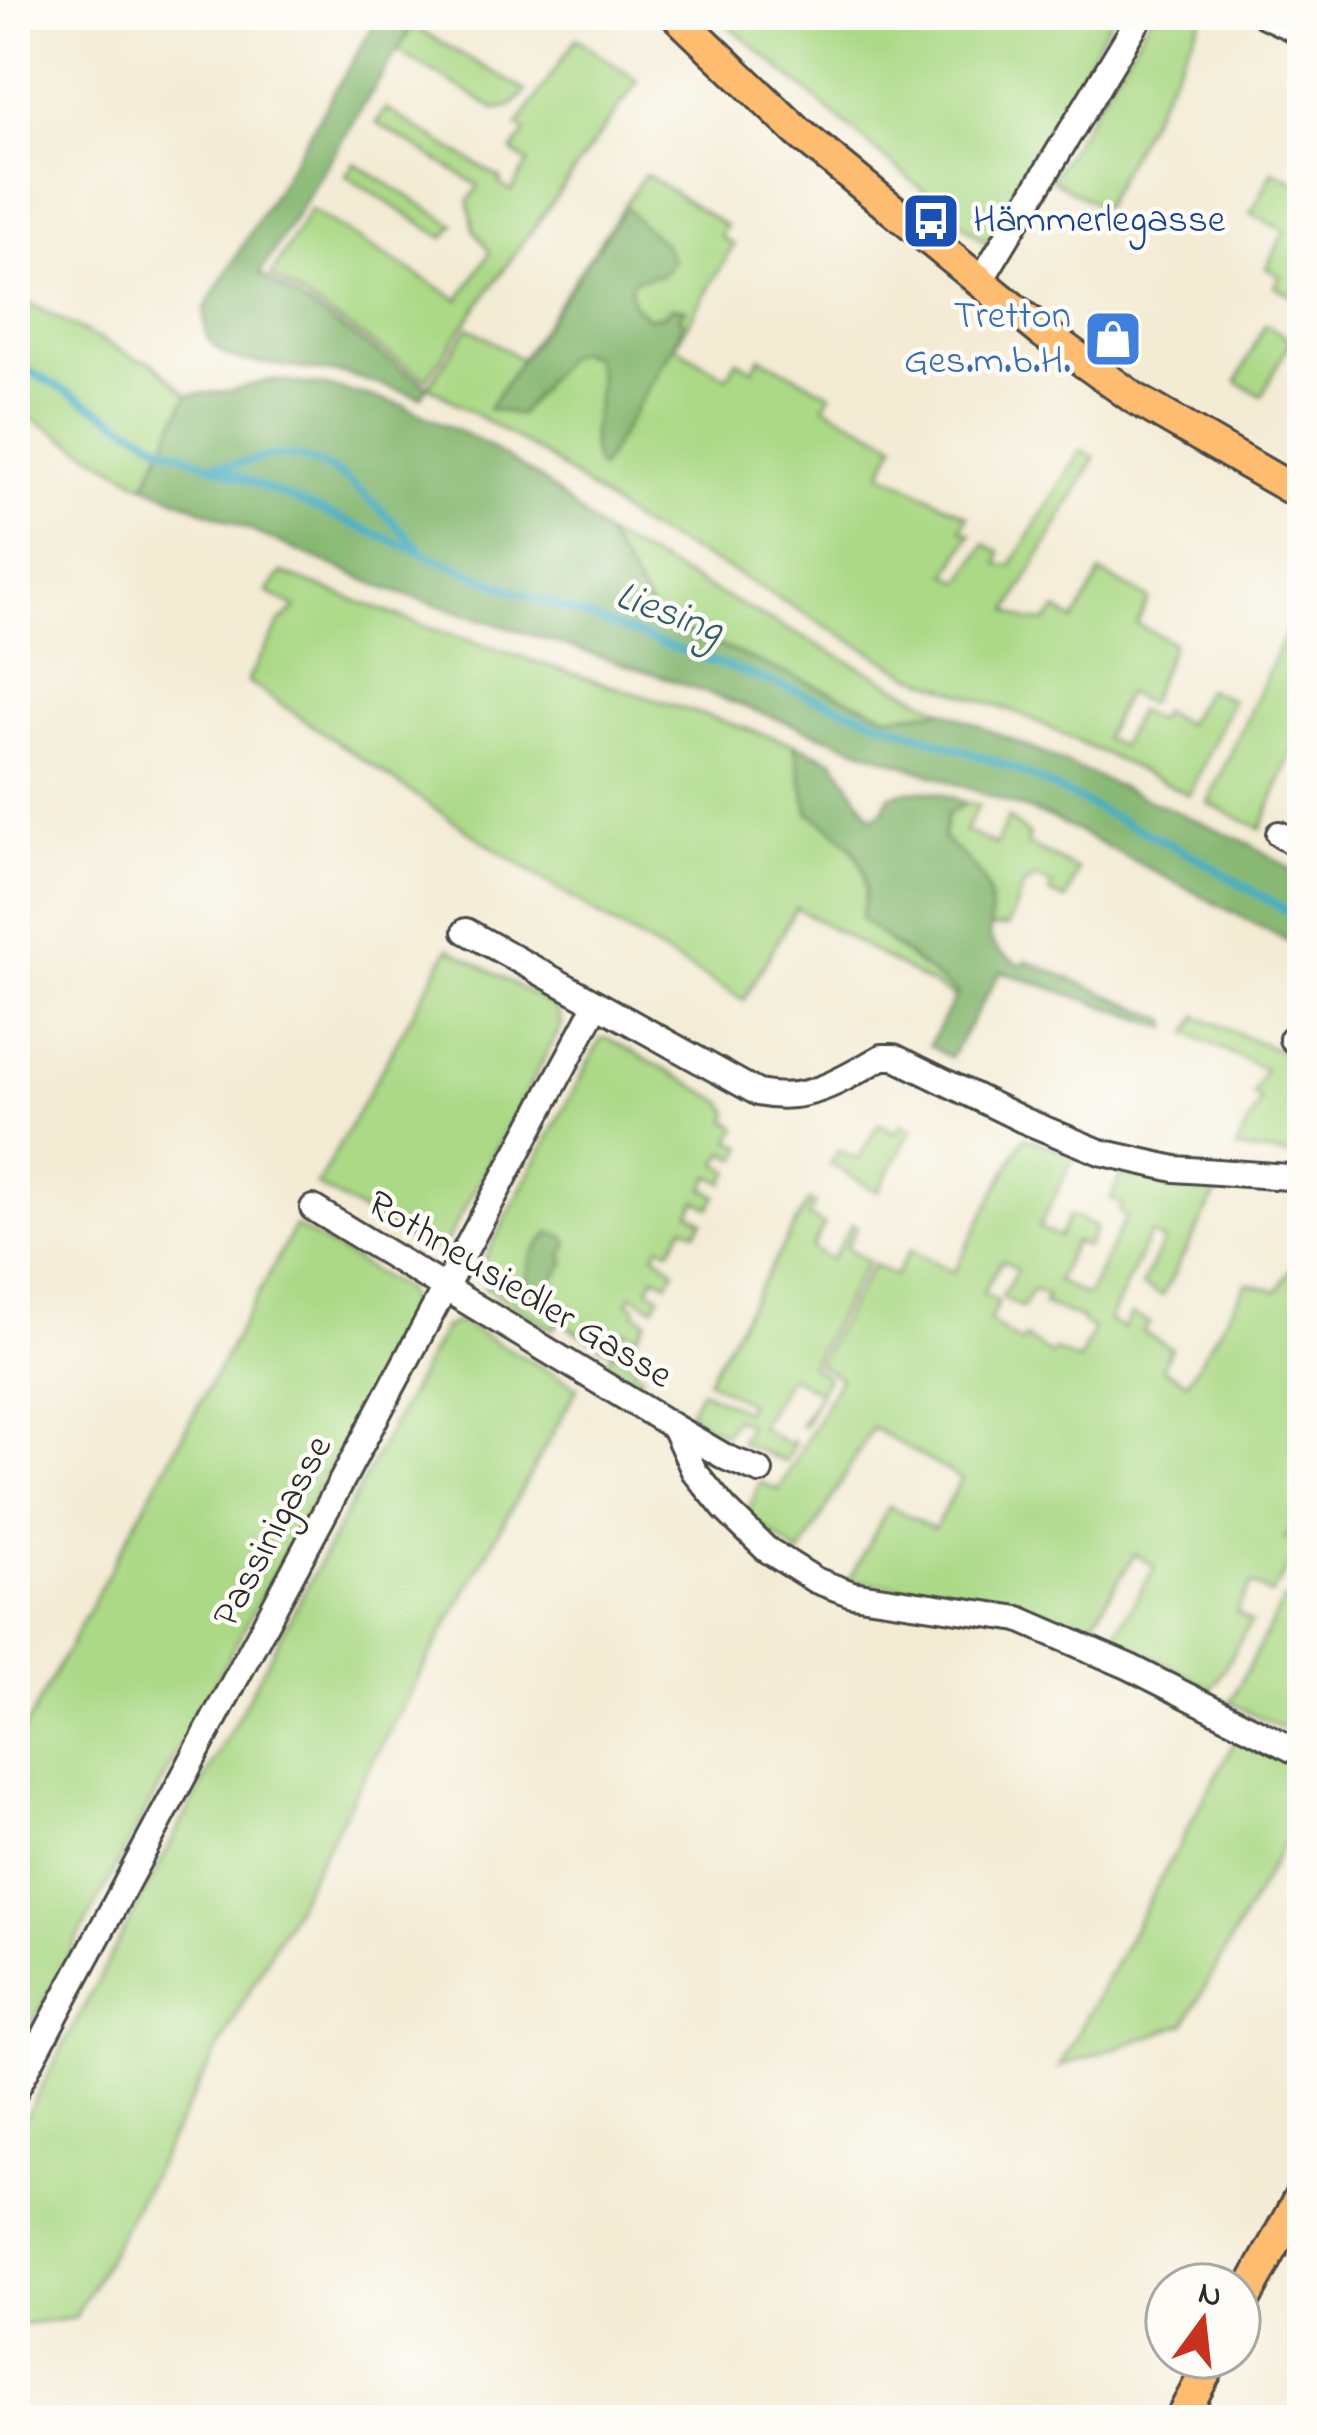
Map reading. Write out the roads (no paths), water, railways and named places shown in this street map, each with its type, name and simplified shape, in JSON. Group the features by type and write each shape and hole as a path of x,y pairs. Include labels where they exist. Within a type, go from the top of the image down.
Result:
{"main road":[{"path":"676,15 798,132 980,282 1134,398 1302,496"},
{"path":"1263,2265 1302,2193"},
{"path":"1180,2420 1201,2381"}],"street":[{"path":"980,282 1141,15"},
{"path":"1264,15 1302,33"},
{"path":"1279,834 1302,848"},
{"path":"466,931 758,1093 813,1094 877,1059 894,1057 1100,1152 1175,1168 1302,1178"},
{"name":"Passinigasse","path":"15,2092 596,1006"},
{"name":"Rothneusiedler Gasse","path":"313,1208 674,1427 699,1479 725,1509 766,1549 815,1580 852,1594 1019,1619 1130,1667 1302,1754"},
{"path":"674,1427 760,1471"}],"waterway":[{"name":"Liesing","path":"15,363 162,445 514,591 1013,768 1194,856 1302,920"},
{"path":"217,464 272,456 316,463 354,486 420,548"}],"place":[{"name":"Hämmerlegasse","path":"931,221"},
{"name":"Tretton Ges.m.b.H.","path":"1113,339"}]}
